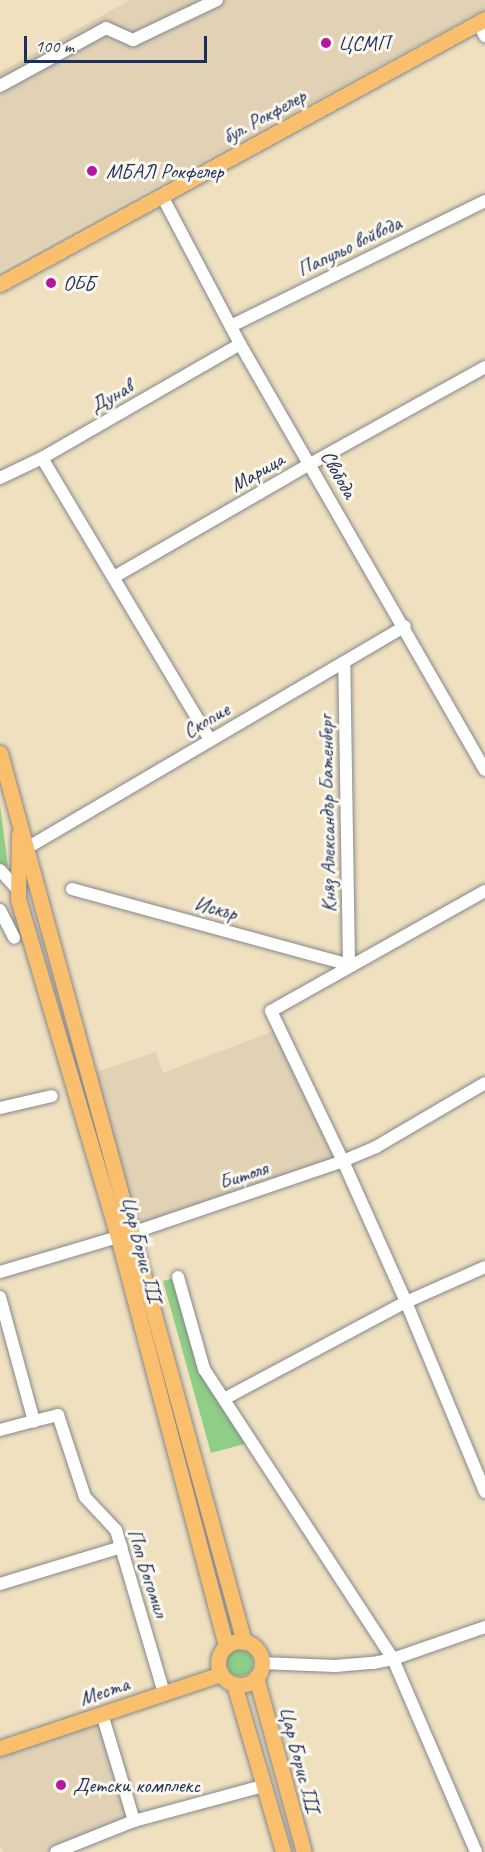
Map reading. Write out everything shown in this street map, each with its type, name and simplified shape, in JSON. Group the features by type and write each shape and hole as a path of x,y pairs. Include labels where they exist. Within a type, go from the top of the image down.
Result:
{"main road":[{"name":"бул. Рокфелер","path":"0,284 483,26"},
{"name":"Цар Борис III","path":"0,753 40,894 226,1646"},
{"path":"19,819 17,894 33,891 40,894"},
{"name":"Цар Борис III","path":"17,894 21,935 125,1235 244,1642"},
{"path":"235,1642 244,1642 256,1648 259,1670 246,1684 234,1684 221,1674 218,1659 226,1646 235,1642"},
{"name":"Цар Борис III","path":"259,1670 304,1852"},
{"name":"Места","path":"0,1748 221,1674"},
{"name":"Цар Борис III","path":"234,1684 283,1852"}],"street":[{"path":"0,86 106,28 133,40 217,0"},
{"name":"Свобода","path":"162,196 240,344 405,626 485,770"},
{"name":"Папульо войвода","path":"231,326 485,201"},
{"name":"Дунав","path":"0,478 42,458 240,344"},
{"name":"Марица","path":"114,577 310,464 485,368"},
{"path":"42,458 210,740"},
{"name":"Скопие","path":"27,848 405,626"},
{"name":"Княз Александър Батенберг","path":"344,662 349,965"},
{"name":"Цар Борис III","path":"0,870 17,894"},
{"name":"Искър","path":"72,889 349,965"},
{"path":"485,891 349,965 271,1011 343,1161 406,1302 485,1492"},
{"path":"0,910 21,935 0,942"},
{"name":"Битоля","path":"0,1272 125,1235 343,1161 376,1147 485,1083"},
{"path":"0,1108 52,1096"},
{"path":"224,1399 406,1302 485,1268"},
{"path":"178,1277 204,1369 393,1659 476,1852"},
{"path":"0,1297 34,1421 0,1430"},
{"name":"Поп Богомил","path":"34,1421 58,1415 85,1497 116,1530 164,1693"},
{"path":"0,1584 122,1547"},
{"path":"259,1670 335,1666 393,1659 485,1627"},
{"path":"102,1714 134,1821"},
{"path":"56,1852 134,1821 263,1786"}],"shaded area":[{"name":"МБАЛ Рокфелер","path":"130,0 485,0 485,9 0,270 0,72"},
{"path":"279,1029 343,1161 132,1233 90,1074 156,1052 163,1073"},
{"name":"Детски комплекс","path":"102,1714 134,1821 56,1852 4,1852 0,1847 0,1748"}],"green space":[{"path":"0,805 8,866 4,867 0,863"},
{"path":"178,1277 204,1369 252,1442 211,1453 163,1281"},
{"path":"240,1650 250,1653 253,1663 250,1673 240,1676 230,1673 227,1663 230,1653"}],"place":[{"name":"ЦСМП","path":"326,43"},
{"name":"МБАЛ Рокфелер","path":"92,171"},
{"name":"ОББ","path":"51,283"},
{"name":"Детски комплекс","path":"61,1785"}]}
